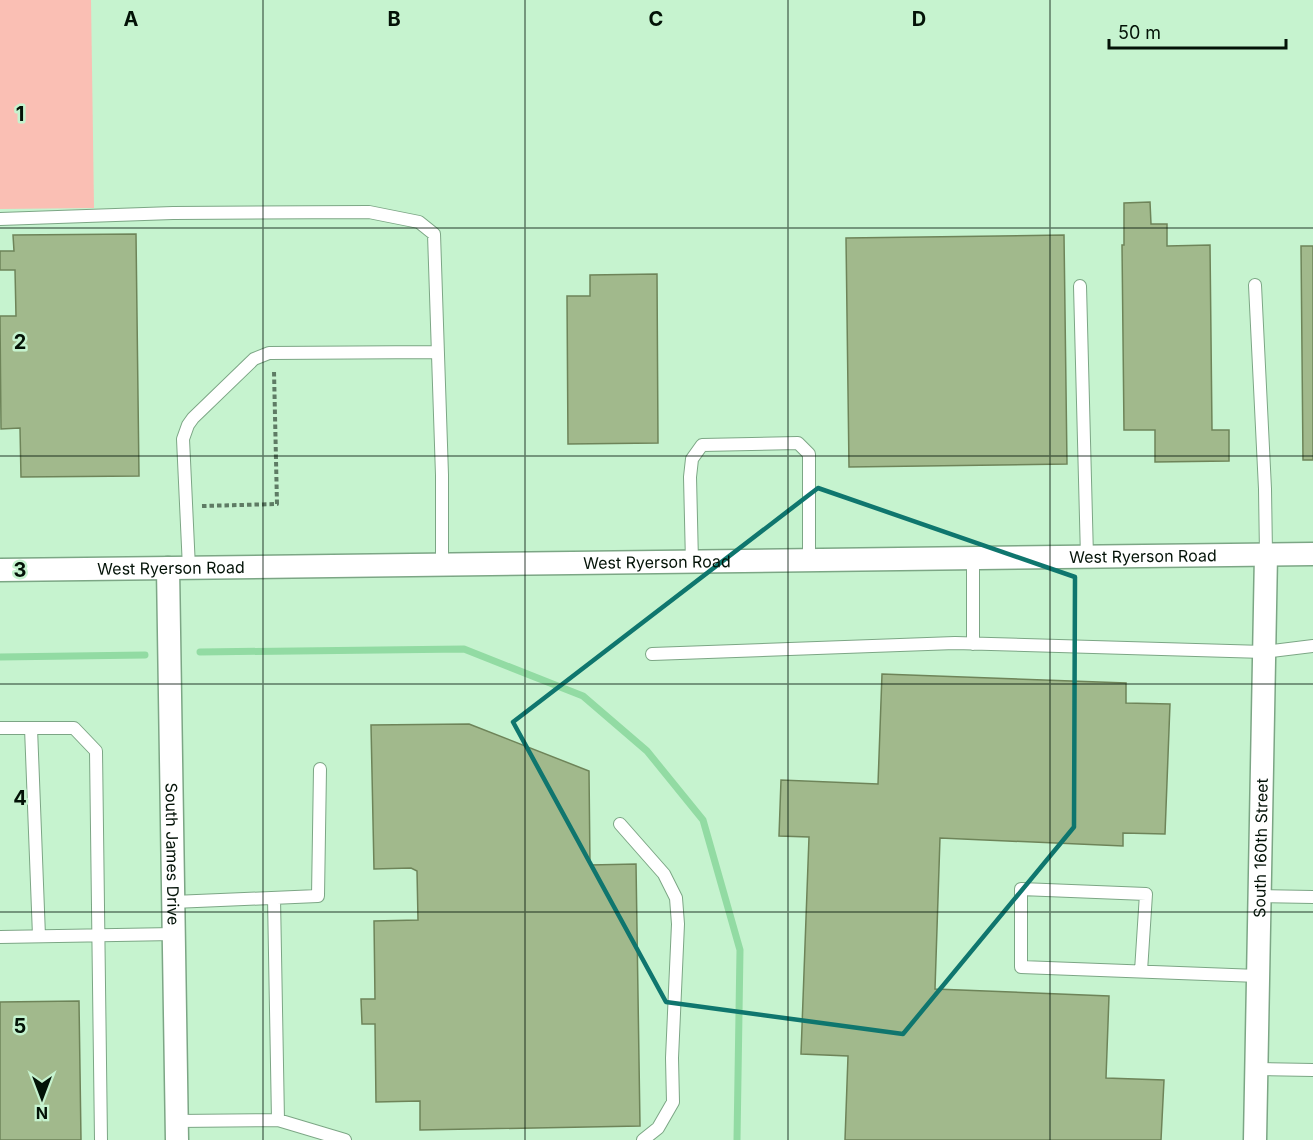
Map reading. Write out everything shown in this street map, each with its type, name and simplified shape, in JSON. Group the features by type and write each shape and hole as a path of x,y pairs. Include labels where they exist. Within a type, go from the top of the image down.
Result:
{"street":[{"name":"South 160th Street","path":"1255,1140 1266,554"},
{"name":"West Ryerson Road","path":"0,570 1313,554"},
{"name":"South James Drive","path":"176,1131 173,902 179,568"}],"lane":[{"path":"0,219 194,212 369,212 419,222 434,234 442,475 442,565"},
{"path":"1255,285 1266,554"},
{"path":"1080,286 1087,557"},
{"path":"179,568 186,507 183,440 188,425 192,418 254,359 274,353 438,352"},
{"path":"692,562 690,477 692,459 702,445 798,443 809,454 809,561"},
{"path":"973,559 973,644"},
{"path":"652,654 973,644 1264,652 1313,646"},
{"path":"0,728 74,728 96,751 101,1140"},
{"path":"31,728 39,936"},
{"path":"173,902 318,896 320,769"},
{"path":"620,824 664,874 676,898 678,924 672,1058 673,1102 658,1128 643,1140"},
{"path":"1141,971 1146,894 1020,888 1020,967 1258,976"},
{"path":"1260,896 1313,897"},
{"path":"274,898 278,1120"},
{"path":"0,937 174,934"},
{"path":"1257,1069 1313,1070"},
{"path":"176,1131 278,1120 345,1140"}],"path":[{"path":"186,507 277,504 274,353"}],"highlighted area":[{"path":"818,488 1075,577 1074,827 903,1034 666,1002 513,722"}],"shaded area":[{"path":"0,0 91,0 94,208 0,209"}],"building":[{"path":"1150,202 1151,224 1167,224 1167,246 1210,245 1212,430 1229,430 1229,461 1155,462 1155,430 1124,430 1122,245 1124,245 1124,203"},
{"path":"136,234 139,476 21,477 20,428 1,429 0,316 16,316 15,270 0,270 0,251 14,251 13,235"},
{"path":"1064,235 1067,464 849,467 846,238"},
{"path":"1301,246 1313,246 1313,460 1303,460"},
{"path":"657,274 658,443 568,444 567,296 590,296 590,275"},
{"path":"882,674 1126,683 1126,703 1170,704 1165,834 1123,833 1123,846 940,838 935,989 1109,996 1106,1078 1164,1080 1161,1140 845,1140 848,1056 801,1054 809,837 779,836 781,780 878,784"},
{"path":"469,724 589,771 590,865 636,864 640,1126 420,1130 420,1101 376,1102 375,1024 362,1024 361,999 375,999 374,921 418,920 417,871 411,868 374,869 371,725"},
{"path":"79,1001 81,1140 0,1140 0,1002"}],"waterway":[{"path":"200,652 464,649 583,696 647,751 703,820 740,950 737,1140"},
{"path":"0,657 145,655"}]}
